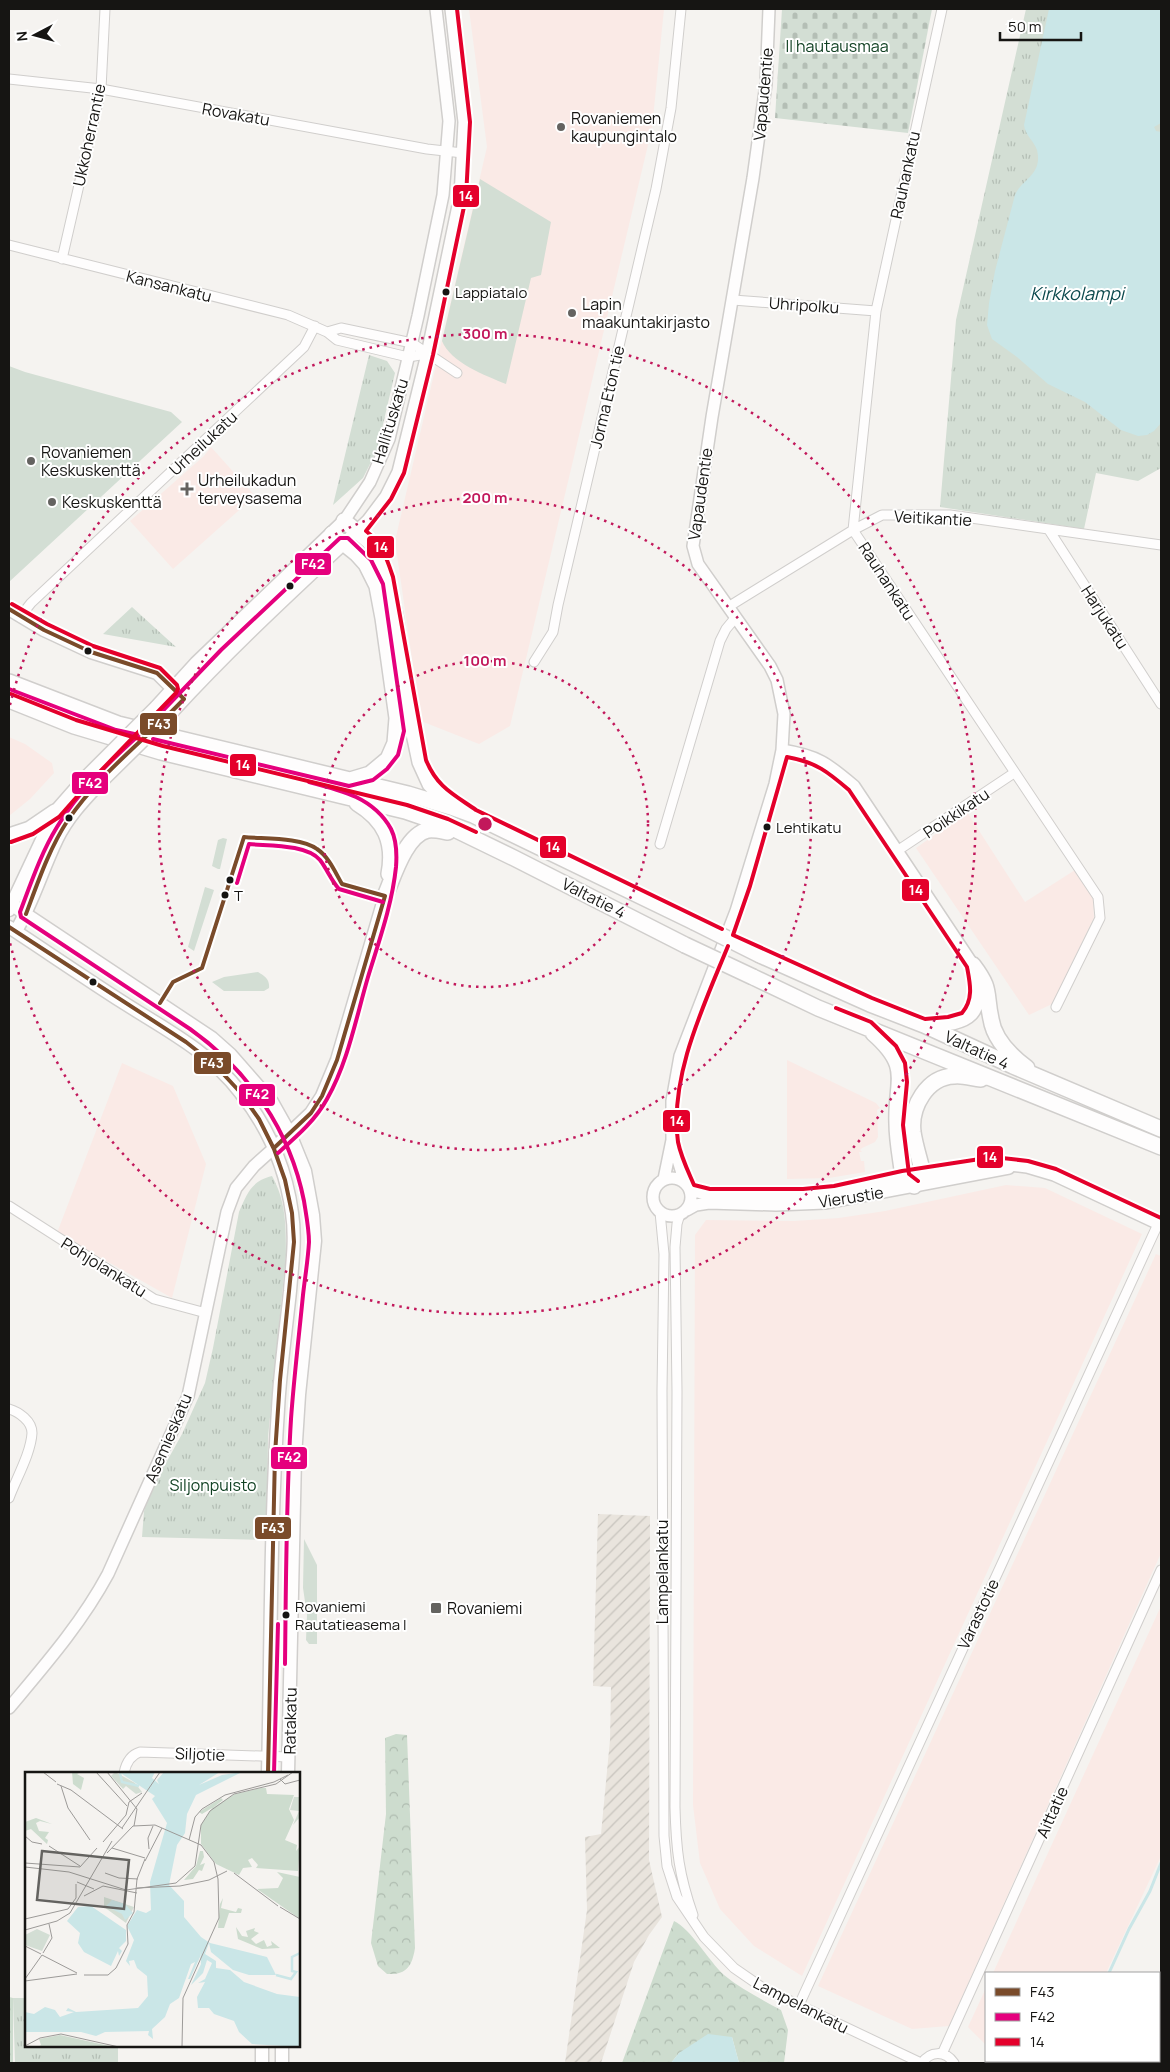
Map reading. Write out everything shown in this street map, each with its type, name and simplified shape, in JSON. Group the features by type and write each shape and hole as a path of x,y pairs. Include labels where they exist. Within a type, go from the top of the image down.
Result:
{"highway":[{"path":"344,521 369,542 379,555 387,579 410,715 422,769 430,784 437,791 473,815"},
{"path":"332,534 358,554 366,564 377,586 398,724 395,742 388,759 370,774 350,780"},
{"name":"Valtatie 4","path":"9,682 118,724 350,780 434,802 473,815 760,955 1161,1129"},
{"name":"Valtatie 4","path":"9,700 74,726 160,752 405,811 446,825 818,1008 1161,1147"},
{"path":"349,798 373,813 387,834 391,852 385,896"},
{"path":"9,836 30,829 55,812"},
{"path":"385,896 404,852 419,834 427,830 466,836"},
{"path":"974,965 977,990 996,1037 1008,1052 1024,1066 1045,1080"},
{"path":"924,1025 949,1023 966,1018 983,1002"},
{"path":"866,1027 891,1050 899,1066 901,1082 897,1125 908,1182 923,1174 913,1132 916,1108 925,1091 936,1080 955,1076 1002,1082"}],"main road":[{"name":"Hallituskatu","path":"10,906 55,812 84,779 156,707 196,663 344,521"},
{"name":"Hallituskatu","path":"12,929 26,914 57,839 68,820 99,784 173,711 207,673 274,607 344,543"},
{"path":"9,610 92,652 157,673 184,699"},
{"path":"274,1148 311,1113 322,1096 337,1060 385,896"},
{"name":"Ratakatu","path":"10,906 26,914 221,1045 272,1102 290,1134 305,1171 313,1215 315,1241 299,1395 295,1457 288,1772"},
{"name":"Ratakatu","path":"12,929 202,1053 240,1092 260,1122 274,1148 287,1186 294,1232 275,1456 268,1772"},
{"path":"262,2047 262,2063"},
{"path":"282,2047 282,2063"}],"street":[{"name":"Ukkoherrantie","path":"62,259 102,89 105,9"},
{"name":"Hallituskatu","path":"344,521 370,482 389,438 412,343 443,195 449,121 436,9"},
{"name":"Hallituskatu","path":"344,543 368,520 386,496 398,472 427,354 460,196 464,107 451,9"},
{"name":"Jorma Eton tie","path":"534,662 553,632 656,189 672,108 681,9"},
{"name":"Vapaudentie","path":"769,9 766,84 753,178 712,416 693,546 698,564 770,666 777,680 784,714 782,750"},
{"name":"Rauhankatu","path":"942,9 876,311 854,530 1014,774 1098,897 1100,918 1056,1007"},
{"name":"Rovakatu","path":"9,79 102,89 446,152 463,153"},
{"name":"Kansankatu","path":"9,246 288,315 327,332 337,340 408,357 427,354"},
{"name":"Uhripolku","path":"733,300 876,311"},
{"name":"Urheilukatu","path":"20,617 31,603 238,411 304,347 315,326"},
{"path":"327,332 341,328 412,343 427,354 436,357 457,373"},
{"name":"Veitikantie","path":"728,607 882,515 950,515 1161,545"},
{"name":"Harjukatu","path":"1049,530 1161,704"},
{"path":"660,844 720,641 726,629 736,617"},
{"path":"664,1179 672,1140 672,1101 680,1056 736,911 775,784 782,750 807,754 819,759 832,767 854,786 974,965"},
{"name":"Poikkikatu","path":"897,852 1014,774"},
{"path":"672,1140 688,1186 691,1202 684,1212 670,1216 660,1212 653,1202 653,1193 656,1186 664,1179 674,1178 688,1186"},
{"name":"Asemieskatu","path":"9,1708 76,1626 108,1574 188,1396 227,1212 236,1188 254,1166 274,1148"},
{"name":"Vierustie","path":"923,1174 992,1163 1015,1166 1054,1175 1160,1224"},
{"name":"Vierustie","path":"688,1186 709,1195 797,1196 1015,1166"},
{"name":"Vierustie","path":"684,1212 696,1205 709,1203 784,1205 825,1203 908,1182"},
{"name":"Pohjolankatu","path":"9,1206 154,1298 206,1312"},
{"name":"Lampelankatu","path":"660,1212 664,1254 662,1384 664,1836 666,1860 673,1888 682,1904 715,1950 734,1968 763,1988 921,2063"},
{"name":"Lampelankatu","path":"684,1212 675,1234 675,1826 680,1875 697,1925"},
{"name":"Varastotie","path":"799,2005 1160,1224"},
{"path":"9,1409 25,1418 32,1431 29,1447 9,1498"},
{"name":"Aittatie","path":"942,2054 1161,1570"},
{"name":"Siljotie","path":"124,1772 127,1762 140,1752 289,1757"},
{"path":"921,2063 930,2055 942,2054 948,2056 954,2063"}],"shaded area":[{"path":"469,9 664,9 652,128 510,726 479,744 421,721 395,541 487,147"},
{"path":"211,447 255,496 173,569 130,521 204,456"},
{"path":"9,737 25,744 52,763 54,773 30,799 9,816"},
{"path":"967,812 1025,902 1075,870 1093,898 1094,918 1052,1004 1029,1015 916,848"},
{"path":"787,1060 876,1103 880,1108 877,1110 878,1137 875,1142 862,1148 860,1150 862,1152 859,1152 861,1161 864,1161 865,1172 829,1178 787,1179"},
{"path":"122,1063 173,1086 206,1164 172,1298 57,1233"},
{"path":"1006,1185 1045,1188 1142,1234 802,1976 754,1946 720,1909 700,1863 693,1805 695,1235 706,1220 794,1221 839,1218 885,1211"},
{"path":"1156,1254 1161,1256 1161,1553 949,2026 912,2029 818,1986"},
{"path":"598,1514 650,1516 649,1860 662,1917 649,1935 634,1962 601,2063 565,2063 587,1910 585,1837 601,1834 610,1740 611,1687 593,1686"},
{"path":"1161,1606 1161,1856 1106,1972 993,1972"},
{"path":"985,1990 985,2044 968,2027"}],"green space":[{"name":"II hautausmaa","path":"782,9 932,9 908,133 775,118"},
{"name":"Kirkkolampi","path":"1026,9 1161,9 1161,468 1138,481 1096,473 1084,529 940,507 956,320"},
{"path":"480,179 551,222 541,275 531,278 506,384 460,362 446,349 442,341"},
{"path":"369,355 387,361 395,373 377,450 363,478 333,505"},
{"name":"Keskuskenttä","path":"9,366 171,412 182,422 9,582"},
{"path":"132,607 176,647 103,634"},
{"path":"227,839 220,869 218,869 212,866 218,840"},
{"path":"205,887 214,890 194,951 188,947"},
{"path":"258,972 269,983 269,988 264,991 224,991 212,982 224,977"},
{"name":"Siljonpuisto","path":"272,1176 283,1204 286,1255 268,1437 267,1540 142,1537 144,1511 152,1488 182,1434 205,1383 239,1212 247,1194 254,1185"},
{"path":"304,1539 317,1565 317,1644 309,1644 306,1640 307,1615 303,1588"},
{"path":"396,1734 407,1735 415,1948 410,1965 407,1968 399,1973 387,1974 378,1966 371,1943 386,1814 385,1738"},
{"path":"674,1921 687,1931 724,1975 781,2010 788,2030 784,2063 739,2063 732,2037 679,2053 671,2063 622,2063"},
{"path":"9,1997 13,1998 13,2063 9,2063"},
{"path":"13,1998 25,1998 25,2047 118,2047 118,2063 15,2063"}],"water":[{"name":"Kirkkolampi","path":"1049,9 1161,9 1161,123 1154,127 1156,131 1161,132 1161,423 1154,431 1147,435 1138,436 1121,430 1085,402 1048,384 1017,357 992,339 987,325 995,271 1015,195 1018,189 1035,171 1037,165 1037,150 1024,125"},
{"path":"708,2034 732,2037 739,2063 671,2063 679,2053"}],"waterway":[{"path":"1109,1972 1129,1929 1150,1891 1161,1863"}],"transit line":[{"name":"14","path":"457,9 470,122 466,197 433,355 404,473 391,499 366,531 380,546 393,577 426,760 435,777 453,794 476,810 722,929"},
{"name":"F42","path":"149,725 221,650 340,538 348,538 371,560 383,584 404,731 398,755 387,769 373,780 349,786 153,739"},
{"name":"14","path":"11,842 33,834 59,817 178,689 177,685 160,668 93,646 47,624 12,604"},
{"name":"F43","path":"9,609 44,630 91,652 157,673 184,699 108,772 80,803 61,831 26,914"},
{"name":"F42","path":"9,689 116,730 139,735 94,778 65,814 51,837 32,879 20,912 21,917 190,1029 231,1064 264,1104 289,1150 298,1175 304,1201 309,1242 289,1449 285,1664"},
{"name":"14","path":"11,694 76,720 163,746 407,805 448,819 476,832"},
{"name":"14","path":"787,757 814,765 835,778 849,790 967,967 970,997 962,1013 948,1017 925,1019 872,998 733,935 750,886 787,757"},
{"name":"F42","path":"278,1153 317,1114 327,1099 341,1070 385,923 396,867 396,848 393,834 384,818 376,810 345,792 309,782"},
{"name":"F43","path":"160,1003 173,982 202,968 244,837 292,840 310,845 325,856 342,884 385,896"},
{"name":"F42","path":"237,883 249,844 296,848 306,851 320,860 339,889 383,902"},
{"name":"F43","path":"274,1148 311,1113 322,1096 337,1060 385,896"},
{"name":"F43","path":"9,927 186,1042 214,1064 240,1092 259,1119 274,1149 285,1180 292,1213 294,1242 280,1380 275,1454 268,1772"},
{"name":"14","path":"728,946 699,1017 684,1067 679,1092 678,1142 694,1185 710,1189 803,1189 834,1186 902,1171 993,1157 1028,1161 1056,1169 1161,1218"},
{"name":"14","path":"836,1008 871,1022 896,1046 905,1063 907,1082 903,1125 909,1174 918,1181"},
{"name":"F42","path":"274,1772 278,1624"}],"place":[{"name":"Rovaniemen kaupungintalo","path":"561,127"},
{"name":"Lappiatalo","path":"446,292"},
{"name":"Lapin maakuntakirjasto","path":"572,313"},
{"name":"Rovaniemen Keskuskenttä","path":"31,461"},
{"name":"Urheilukadun terveysasema","path":"187,489"},
{"name":"Keskuskenttä","path":"52,502"},
{"name":"Lehtikatu","path":"767,827"},
{"name":"T","path":"225,895"},
{"name":"Rovaniemi","path":"436,1608"},
{"name":"Rovaniemi Rautatieasema I","path":"286,1615"}]}
